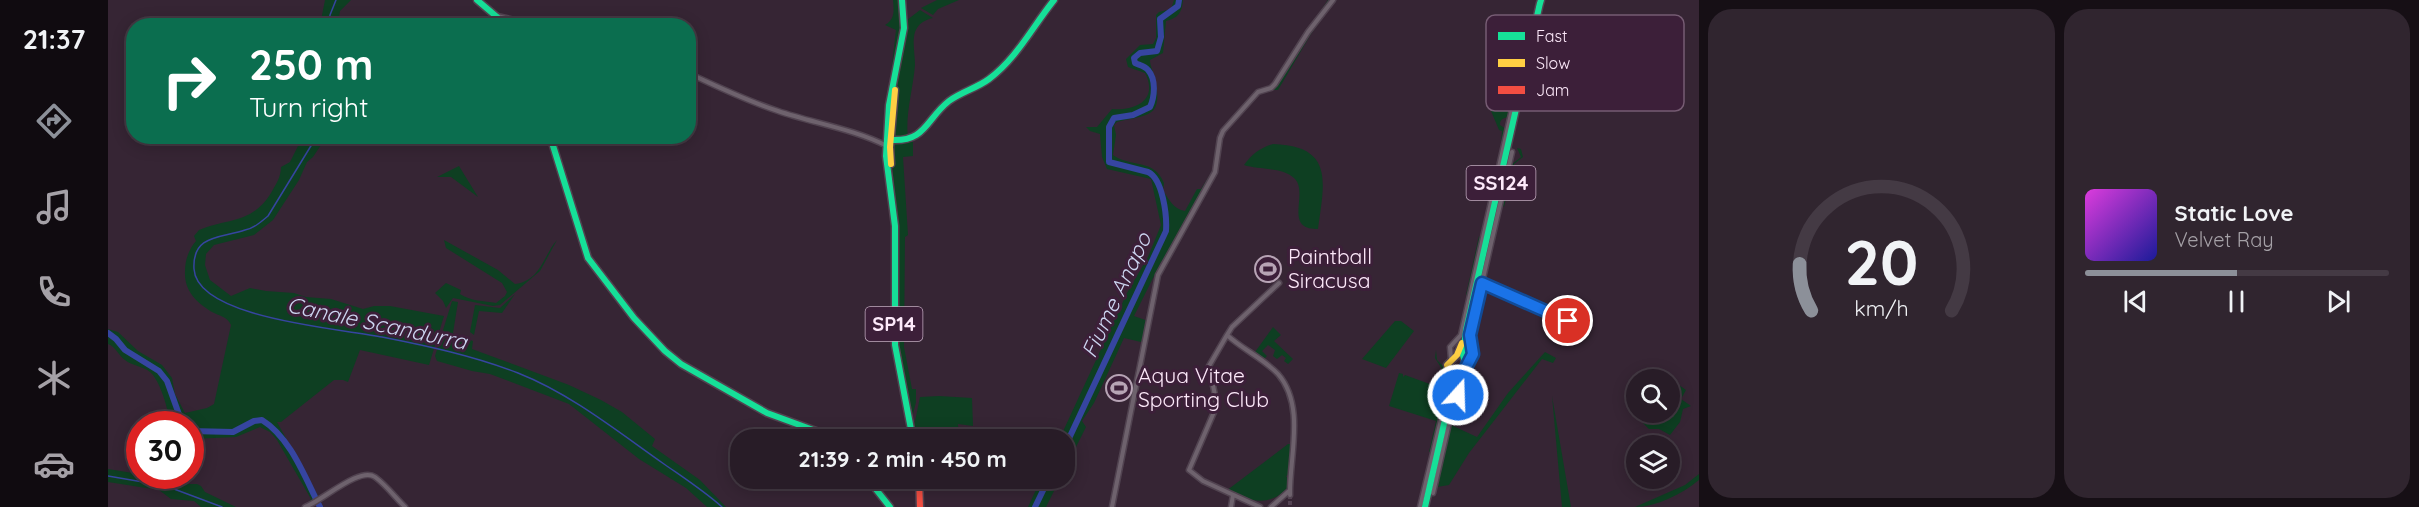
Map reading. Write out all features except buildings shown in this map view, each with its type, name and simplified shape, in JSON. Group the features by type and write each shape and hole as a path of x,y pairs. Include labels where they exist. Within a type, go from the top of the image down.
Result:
{"main road":[{"path":"477,0 496,16"},
{"name":"SP14","path":"902,0 904,28 890,105 888,135 891,142 892,170 895,345 911,429"},
{"path":"891,142 905,142 919,135 947,103 994,75 1054,0"},
{"name":"SP14","path":"893,207 891,142 898,62"},
{"name":"SS124","path":"1466,330 1516,111"},
{"path":"552,144 588,258 634,318 665,351 681,364 767,413 811,429"},
{"path":"1449,404 1450,373 1447,365 1453,358 1466,330"},
{"path":"1425,507 1449,404 1461,376 1466,372 1464,361 1466,330"},
{"path":"1453,358 1464,361"},
{"path":"1450,373 1461,376"},
{"path":"876,489 890,507"},
{"path":"919,489 919,505"}],"street":[{"path":"1112,507 1159,271 1215,172 1223,131 1258,92 1271,88 1275,84 1308,32 1333,0"},
{"path":"496,16 505,18"},
{"path":"696,77 737,96 778,111 891,142"},
{"path":"1453,358 1450,347 1461,334 1513,111"},
{"path":"1464,361 1471,357 1473,352 1470,335 1512,152"},
{"path":"1260,507 1203,482 1190,473 1188,468 1216,409 1209,366 1238,321 1279,283"},
{"path":"1482,283 1568,321"},
{"path":"1227,335 1278,375 1290,399 1294,419 1290,493 1271,507"},
{"path":"1420,507 1446,399 1442,381 1450,373"},
{"path":"1433,493 1454,401 1466,386 1461,376"},
{"path":"305,507 357,476 367,474 376,477 405,507"},
{"path":"1232,507 1233,495"}],"green space":[{"path":"325,0 351,0 340,11 339,18 321,18"},
{"path":"893,0 900,0 902,21 883,142 896,30 885,25 894,11"},
{"path":"937,0 959,0 938,9 933,15 921,8"},
{"path":"1174,0 1183,0 1180,12 1174,18 1166,21 1163,53 1150,60 1157,91 1155,107 1146,115 1117,122 1114,125 1116,135 1113,155 1154,170 1160,175 1164,183 1163,191 1170,201 1177,208 1185,211 1197,189 1201,189 1214,171 1166,258 1161,262 1134,316 1148,321 1145,322 1144,340 1141,342 1124,338 1094,403 1082,421 1086,427 1075,449 1075,429 1064,429 1127,293 1148,257 1161,225 1151,179 1107,169 1102,157 1100,134 1086,127 1097,127 1112,109 1136,106 1147,97 1149,82 1145,73 1128,67 1126,59 1140,45 1153,44 1156,38 1156,15 1171,9"},
{"path":"1328,0 1331,0 1289,58"},
{"path":"1335,0 1311,34 1278,90 1272,90 1309,33"},
{"path":"920,10 933,18 924,21 916,29 914,36 915,65 908,111 908,140 895,138 894,97 907,20"},
{"path":"1491,111 1511,111 1510,116 1500,122 1500,125 1506,129 1504,140 1501,142 1502,131 1499,130"},
{"path":"913,142 913,156 903,157 908,235 905,237 904,347 912,389 916,389 916,402 911,422 897,343 895,194 892,164 894,143"},
{"path":"299,144 327,144 321,145 307,162 299,180 273,220 254,235 214,245 206,254 205,265 210,280 231,296 250,288 331,299 363,309 390,306 444,316 429,365 360,350 348,382 334,380 281,422 277,422 319,498 308,503 311,499 270,432 260,427 236,437 204,438 204,411 194,411 214,404 231,325 225,318 201,304 189,290 185,278 185,267 189,251 196,241 194,236 199,230 239,219 256,210 271,193 278,180 281,167 290,162"},
{"path":"1273,144 1293,146 1307,152 1316,160 1323,182 1318,229 1307,228 1301,223 1298,209 1298,184 1294,178 1277,170 1244,165 1257,152"},
{"path":"1517,148 1521,149 1523,157 1514,164 1504,207 1502,204 1511,165 1521,157"},
{"path":"459,166 478,197 451,177 437,177"},
{"path":"1479,236 1481,239 1469,294 1466,295"},
{"path":"444,240 498,270 515,284 531,278 557,240 540,271 500,305 493,306 453,298 446,308 435,293 446,283 461,290 460,294 464,296 482,301 496,303 507,292 502,283 446,248"},
{"path":"515,294 502,313 479,311 474,335 470,332 475,305 500,308"},
{"path":"452,301 458,302 453,333 473,341 472,349 569,385 622,412 655,439 652,446 700,480 726,507 707,507 686,488 639,459 569,404 490,374 437,361 435,356"},
{"path":"1395,321 1401,321 1414,331 1386,368 1362,359"},
{"path":"1273,327 1281,335 1274,341 1293,359 1288,364 1282,355 1277,359 1273,356 1275,350 1268,345 1262,351 1267,356 1263,360 1255,352"},
{"path":"108,329 118,332 138,351 162,365 172,378 175,394 184,411 168,411 154,376 147,370 128,362 108,344"},
{"path":"1436,350 1437,360 1445,368 1440,381 1444,398 1431,452 1429,452 1436,421 1389,406 1399,373 1403,374 1403,377 1405,375 1438,387 1442,369 1435,358"},
{"path":"1545,352 1556,358 1553,363 1542,359 1469,453 1449,485 1437,487 1451,425 1477,437 1508,393"},
{"path":"1680,386 1686,390 1681,399 1691,406 1683,409 1680,422"},
{"path":"1552,396 1571,507 1562,507"},
{"path":"920,397 972,398 973,426 958,424 958,429 914,429"},
{"path":"1643,423 1679,423 1670,435 1659,429 1649,429"},
{"path":"1291,444 1288,475 1286,476 1288,487 1275,498 1252,500 1226,491"},
{"path":"108,469 126,472 126,485 108,482"},
{"path":"1699,474 1699,480 1677,495 1651,505 1635,507 1680,489"},
{"path":"153,489 203,489 236,507 201,507 194,501 171,499 159,490"},
{"path":"1036,489 1055,489 1046,507 1028,507"}],"waterway":[{"name":"Canale Scandurra","path":"330,18 336,0"},
{"name":"Fiume Anapo","path":"1073,429 1166,231 1163,198 1153,176 1148,172 1109,162 1109,127 1114,118 1133,115 1150,107 1154,93 1151,74 1147,69 1135,63 1134,58 1140,53 1157,51 1161,37 1160,19 1178,6 1179,0"},
{"name":"Canale Scandurra","path":"312,144 268,216 251,228 210,239 198,249 194,269 201,286 219,300 275,319 434,348 485,361 518,373 557,391 593,414 722,507"},
{"path":"108,333 125,350 159,371 167,381 178,411"},
{"path":"204,431 233,432 254,421 262,420 281,437 289,448 320,507"},
{"path":"108,476 166,486 222,507"},
{"name":"Fiume Anapo","path":"1035,507 1044,489"}],"tunnel":[{"path":"1290,495 1290,507"}],"traffic: fast":[{"path":"477,0 498,18"},
{"path":"902,0 904,28 889,105 886,156 895,226 895,345 911,429"},
{"path":"891,140 903,140 919,133 949,101 999,71 1016,52 1054,0"},
{"path":"1539,7 1541,0"},
{"path":"1537,15 1540,3"},
{"path":"1449,404 1458,379 1467,370 1463,355 1466,330 1516,111"},
{"path":"552,144 588,258 634,318 665,351 681,364 767,413 811,429"},
{"path":"1425,507 1449,402"},
{"path":"876,489 890,507"}],"traffic: slow":[{"path":"891,164 890,147 895,90"},
{"path":"1451,389 1452,378 1447,365 1457,355 1462,343"}],"traffic: jam":[{"path":"919,489 920,507"}],"place":[{"name":"Paintball Siracusa","path":"1268,269"},
{"name":"Aqua Vitae Sporting Club","path":"1119,388"}],"route":[{"path":"1458,395 1466,386 1462,375 1466,372 1473,354 1469,338 1482,283 1568,321"}]}
